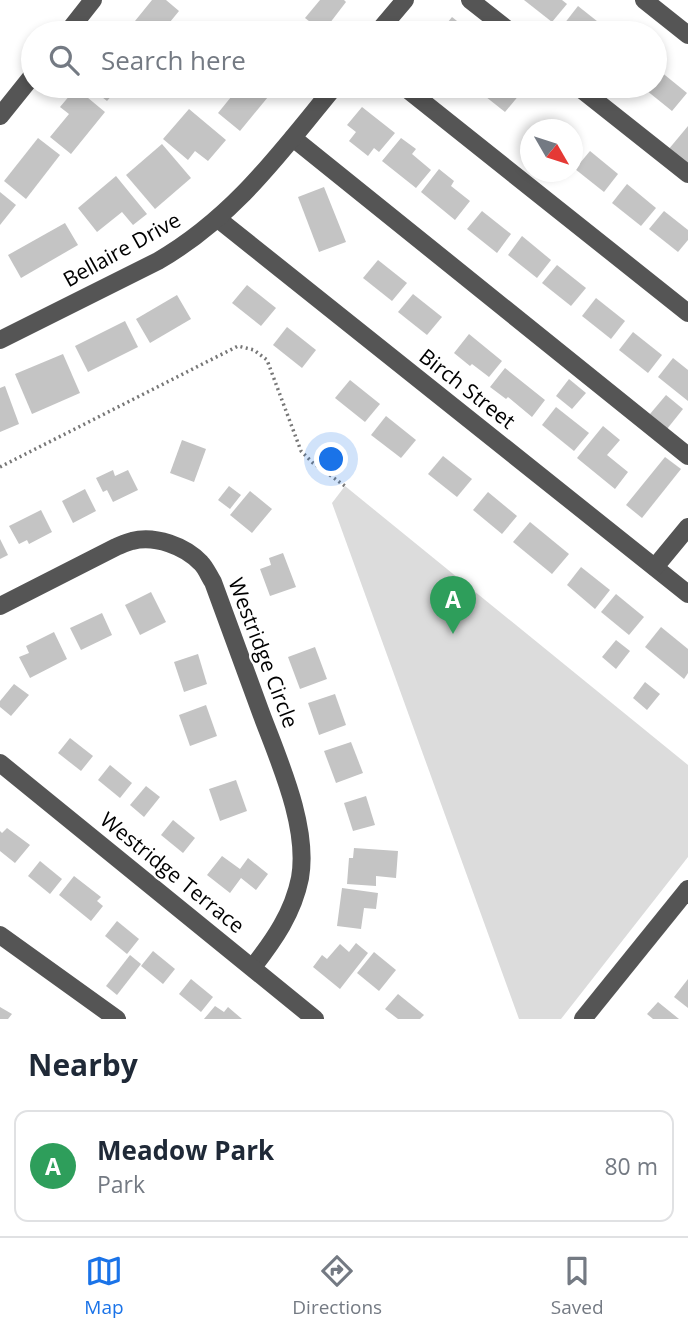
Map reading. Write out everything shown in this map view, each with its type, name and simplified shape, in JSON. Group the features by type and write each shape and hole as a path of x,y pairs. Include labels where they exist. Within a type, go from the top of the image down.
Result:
{"street":[{"path":"76,21 93,0"},
{"path":"387,21 405,0"},
{"path":"470,0 497,21"},
{"path":"644,0 688,35"},
{"path":"0,116 21,90"},
{"name":"Bellaire Drive","path":"0,341 183,247 218,219 256,181 325,98"},
{"path":"418,98 688,313"},
{"path":"592,98 688,174"},
{"path":"293,138 688,456"},
{"name":"Birch Street","path":"218,219 688,594"},
{"path":"655,567 688,527"},
{"name":"Westridge Circle","path":"0,606 135,540 157,540 175,545 189,552 202,564 213,582 276,754 300,832 302,854 296,897 274,941 253,967"},
{"name":"Westridge Terrace","path":"0,763 316,1019"},
{"path":"583,1019 682,909 688,889"},
{"path":"0,935 117,1019"}],"path":[{"path":"0,467 238,346 254,350 267,360 301,450 313,463 345,486"}],"shaded area":[{"path":"345,486 688,765 688,857 561,1019 519,1019 332,503"}],"building":[{"path":"152,0 166,0 179,11 171,21 135,21"},
{"path":"320,0 346,2 331,21 309,21 305,18"},
{"path":"524,0 562,0 567,4 551,21"},
{"path":"578,6 597,21 566,21"},
{"path":"667,77 687,93 672,111 656,98 667,98"},
{"path":"68,98 88,98 105,112 71,154 50,137 69,114 60,107"},
{"path":"230,98 267,98 240,131 218,113"},
{"path":"487,98 517,98 505,112"},
{"path":"362,107 395,133 379,152 374,148 368,156 349,141 356,132 347,125"},
{"path":"189,109 226,140 208,161 195,151 188,160 163,139"},
{"path":"688,126 688,166 668,150"},
{"path":"38,138 60,155 26,199 4,181"},
{"path":"401,138 416,149 412,154 431,170 416,188 382,161"},
{"path":"162,144 191,178 155,209 126,175"},
{"path":"590,151 618,174 604,192 583,175 583,159"},
{"path":"439,169 454,181 451,186 470,201 455,220 421,192"},
{"path":"116,176 147,214 133,225 122,212 97,232 78,208"},
{"path":"627,184 656,208 641,226 612,203"},
{"path":"324,187 346,242 319,252 298,197"},
{"path":"0,192 16,205 0,225"},
{"path":"482,211 511,234 497,253 467,229"},
{"path":"664,211 688,230 688,240 678,252 649,229"},
{"path":"65,223 78,245 21,278 8,255"},
{"path":"522,236 551,260 537,278 508,255"},
{"path":"378,260 407,283 392,301 363,278"},
{"path":"557,265 586,288 571,306 542,283"},
{"path":"247,285 276,308 261,326 232,303"},
{"path":"413,294 442,317 427,335 398,312"},
{"path":"177,295 191,319 150,343 136,319"},
{"path":"596,298 625,321 611,339 582,316"},
{"path":"125,321 138,347 88,372 75,346"},
{"path":"287,327 316,350 302,368 273,345"},
{"path":"633,332 662,355 648,373 619,350"},
{"path":"469,334 502,361 489,377 454,353"},
{"path":"63,354 80,393 32,414 15,374"},
{"path":"673,358 688,370 688,401 658,377"},
{"path":"505,368 545,400 532,417 508,397 506,399 490,387"},
{"path":"569,379 586,393 572,409 556,396"},
{"path":"350,380 380,404 365,422 335,398"},
{"path":"5,386 19,424 0,432 0,388"},
{"path":"666,395 683,409 667,429 650,414"},
{"path":"556,407 589,433 574,451 542,425"},
{"path":"386,416 416,440 401,458 371,435"},
{"path":"603,426 620,440 607,455 628,472 615,489 577,458"},
{"path":"182,440 206,449 194,482 170,473"},
{"path":"443,456 472,479 457,497 428,474"},
{"path":"665,457 681,469 642,518 626,505"},
{"path":"113,470 115,476 128,470 138,490 113,502 107,490 103,492 96,478"},
{"path":"229,486 241,495 230,509 218,500"},
{"path":"85,489 96,511 73,523 62,501"},
{"path":"250,491 272,509 252,533 230,515"},
{"path":"488,492 517,516 502,534 473,510"},
{"path":"41,510 52,532 29,544 27,540 19,544 9,526"},
{"path":"530,522 569,554 552,574 513,542"},
{"path":"0,539 8,555 0,559"},
{"path":"283,553 296,587 270,596 260,569 271,565 269,558"},
{"path":"581,567 610,590 595,609 567,585"},
{"path":"151,592 166,622 140,635 125,605"},
{"path":"616,594 644,617 629,635 601,612"},
{"path":"102,613 112,635 81,650 70,628"},
{"path":"661,627 688,649 688,673 684,679 645,647"},
{"path":"54,632 67,659 30,678 19,657 29,653 26,646"},
{"path":"616,640 630,651 616,669 602,657"},
{"path":"315,647 327,679 300,689 288,657"},
{"path":"198,654 207,684 184,692 174,662"},
{"path":"645,682 660,694 647,710 633,698"},
{"path":"14,684 29,695 11,716 0,707 0,701"},
{"path":"335,694 346,725 319,735 308,703"},
{"path":"206,705 217,736 190,746 179,715"},
{"path":"70,738 93,756 81,771 58,753"},
{"path":"351,742 363,773 336,783 324,751"},
{"path":"110,765 132,783 120,798 98,780"},
{"path":"236,780 247,811 220,821 209,789"},
{"path":"146,786 160,797 144,817 130,805"},
{"path":"366,796 375,825 353,831 344,803"},
{"path":"173,820 195,838 183,853 161,835"},
{"path":"7,828 30,845 15,863 0,851 0,831 2,833"},
{"path":"354,848 398,851 396,878 376,876 376,886 347,884 349,858 353,858"},
{"path":"222,856 240,869 248,858 268,874 256,890 241,878 230,893 207,875"},
{"path":"40,861 62,879 50,894 28,876"},
{"path":"74,876 101,897 97,901 103,906 91,921 59,895"},
{"path":"342,888 378,893 376,909 364,908 361,929 337,926"},
{"path":"117,921 139,939 127,954 105,936"},
{"path":"356,943 368,953 340,989 313,967 322,955 327,959 340,944 349,952"},
{"path":"153,951 175,969 163,984 141,966"},
{"path":"374,952 396,970 379,991 357,973"},
{"path":"130,955 141,964 117,995 106,986"},
{"path":"191,979 213,997 201,1012 179,994"},
{"path":"688,979 688,1008 674,997"},
{"path":"398,994 424,1015 420,1019 398,1019 385,1009"},
{"path":"658,1002 679,1019 653,1019 647,1014"},
{"path":"215,1006 224,1012 228,1007 242,1019 204,1019"},
{"path":"0,1007 12,1014 8,1019 0,1019"}],"place":[{"name":"Meadow Park","path":"453,634"}]}
